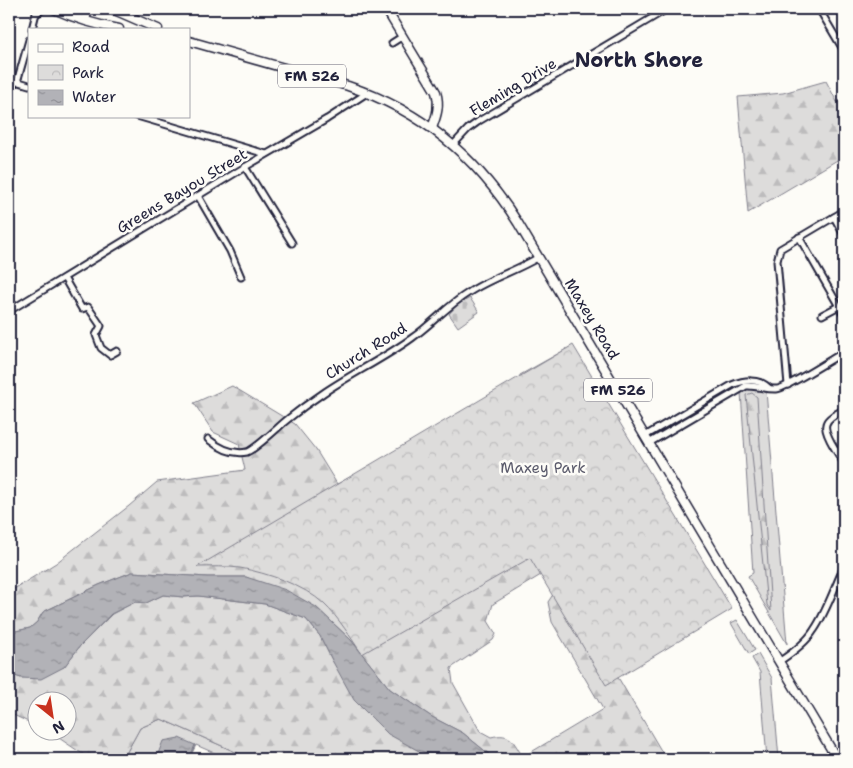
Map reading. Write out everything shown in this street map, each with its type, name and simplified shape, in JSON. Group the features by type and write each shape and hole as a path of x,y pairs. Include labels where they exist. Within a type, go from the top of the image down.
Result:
{"main road":[{"path":"54,9 116,28"},
{"path":"85,20 88,9"},
{"path":"112,9 156,28"},
{"path":"386,9 436,92 438,113 432,128"},
{"path":"134,28 137,19"},
{"name":"FM 526","path":"190,41 368,93 395,105 432,128"},
{"name":"Maxey Road","path":"432,128 453,145 502,197 838,759"}],"street":[{"path":"32,28 36,11 43,9"},
{"name":"Fleming Drive","path":"453,145 468,129 479,121 667,9"},
{"path":"820,9 844,51"},
{"path":"392,43 403,36"},
{"path":"9,87 17,82 28,44"},
{"path":"9,79 28,85"},
{"name":"Greens Bayou Street","path":"9,311 368,93"},
{"path":"144,118 266,154"},
{"path":"245,167 292,243"},
{"path":"198,196 230,251 241,277"},
{"path":"788,385 777,260 780,249 844,211"},
{"path":"834,217 844,235"},
{"path":"799,237 844,315"},
{"name":"Church Road","path":"208,439 220,448 247,452 323,393 415,336 467,293 539,257"},
{"path":"64,278 82,309 88,307 101,326 96,335 101,348 110,355 117,351"},
{"path":"822,315 839,306"},
{"path":"648,439 695,416 746,386 779,390 844,352"},
{"path":"648,439 691,409 732,385 740,382 754,381 765,384 770,388"},
{"path":"691,409 695,416"},
{"path":"843,462 825,431 826,424 830,418 844,410"},
{"path":"780,662 796,650 814,632 844,567"}],"green space":[{"path":"826,81 837,102 844,98 844,156 748,213 738,97 783,93"},
{"path":"470,298 479,312 458,327 449,314 457,305"},
{"name":"Maxey Park","path":"573,345 732,609 606,685 530,558 362,654 330,610 316,597 306,591 285,581 251,570 229,567 197,567"},
{"path":"570,347 636,462 549,570 493,604 488,621 496,634 493,640 451,668 453,683 480,731 491,737 508,737 523,757 603,709 552,622 548,602 558,587 605,670 619,679 666,759 493,759 463,733 432,717 390,689 351,640 316,607 246,577 207,577 132,572 99,585 43,612 37,622 30,628 9,631 9,592 56,563 157,482 245,470 239,444 213,432 194,403 232,386 295,424 316,450 337,484 380,462 512,413 520,375"},
{"path":"748,388 766,391 787,644 748,576 753,573 741,392"},
{"path":"752,393 757,397 771,611 767,605 746,395"},
{"path":"163,595 198,596 265,604 306,619 320,636 333,662 417,750 451,759 248,759 161,719 140,728 123,759 90,759 62,740 78,740 78,690 28,690 28,722 9,713 9,674 21,678 64,667 80,646 112,614 135,602 146,603"},
{"path":"737,620 755,650 749,654 731,623"},
{"path":"758,654 772,678 779,759 767,759 760,672 752,658"},
{"path":"161,719 248,759 228,759 196,745 189,759 123,759 140,728"}],"water":[{"path":"132,572 207,577 246,577 286,590 316,607 351,640 390,689 432,717 463,733 493,759 451,759 417,750 388,734 354,700 320,636 306,619 265,604 198,596 163,595 146,603 135,602 111,614 80,646 64,667 41,679 21,678 9,674 9,631 30,628 37,622 43,612 99,585"},
{"path":"179,738 195,745 189,759 156,759 163,741"}],"district":[{"name":"North Shore","path":"639,60"}]}
